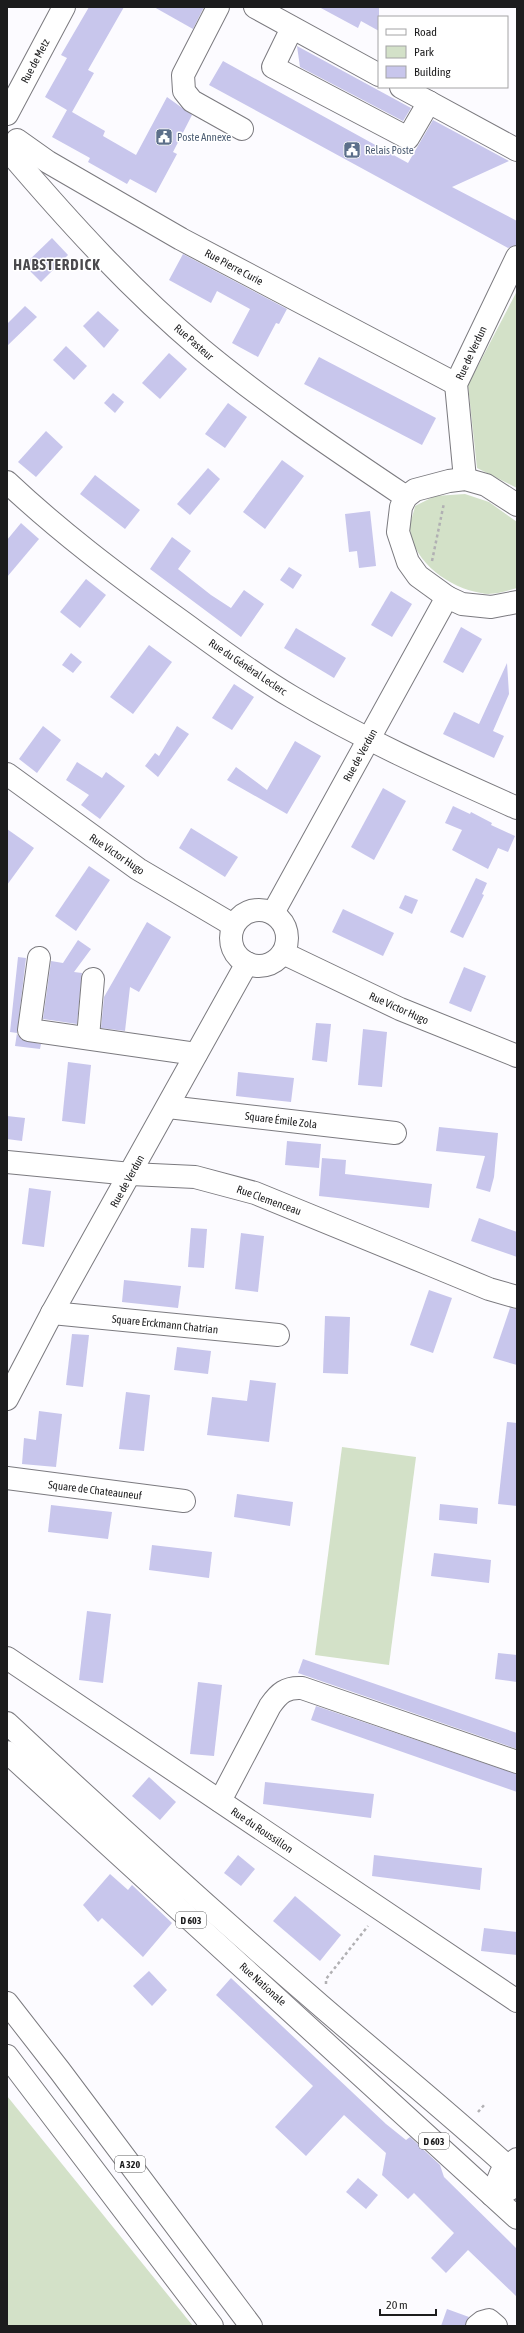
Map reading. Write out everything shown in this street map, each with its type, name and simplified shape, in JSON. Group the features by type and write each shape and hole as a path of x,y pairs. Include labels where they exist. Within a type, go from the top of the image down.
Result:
{"main road":[{"name":"Rue de Metz","path":"7,115 64,7"},
{"path":"218,7 183,75 184,91 192,101 242,128"},
{"path":"255,7 378,74"},
{"path":"292,28 273,67 408,138 429,102"},
{"path":"403,88 517,150"},
{"name":"Rue Pasteur","path":"7,115 16,131 12,151 68,220 144,298 200,348 279,411 406,497"},
{"name":"Rue Pierre Curie","path":"12,151 48,162 181,239 456,384"},
{"name":"Rue de Verdun","path":"457,480 456,384 517,257"},
{"path":"517,505 486,485 457,480 415,490 406,497 401,507 398,532 408,562 428,584 447,597 462,604 491,607 517,602"},
{"name":"Rue du Général Leclerc","path":"7,482 80,546 226,653 292,697 369,738 517,808"},
{"name":"Rue de Verdun","path":"273,913 447,597"},
{"name":"Rue Victor Hugo","path":"7,774 138,869 233,925"},
{"path":"265,910 273,913 280,918 288,938 283,953 271,964 255,966 247,963 234,951 231,943 233,925 246,912 265,910"},
{"name":"Rue Victor Hugo","path":"283,953 400,1009 511,1054"},
{"path":"39,958 29,1030 88,1037 196,1054"},
{"name":"Rue de Verdun","path":"7,1399 52,1313 131,1174 247,963"},
{"path":"88,1037 93,979"},
{"path":"511,1054 517,1074"},
{"name":"Square Émile Zola","path":"168,1107 395,1133"},
{"name":"Rue Clemenceau","path":"7,1162 131,1174 195,1177 255,1193 431,1265 489,1288 517,1297"},
{"name":"Square Erckmann Chatrian","path":"52,1313 278,1336"},
{"name":"Square de Chateauneuf","path":"7,1478 184,1501"},
{"name":"Rue du Roussillon","path":"7,1658 517,2001"},
{"path":"220,1801 270,1706 279,1693 291,1687 302,1688 517,1762"},
{"name":"Rue Nationale","path":"7,1723 161,1865 320,2005 514,2171"},
{"name":"Rue Nationale","path":"7,1752 517,2218"},
{"name":"A 320","path":"7,2004 60,2071 251,2326"},
{"name":"A 320","path":"7,2056 212,2326"},
{"path":"492,2195 496,2183 514,2171"},
{"path":"477,2326 482,2322 489,2320 496,2326"}],"path":[{"path":"428,584 457,480"},
{"path":"326,1988 326,1979 380,1909"}],"green space":[{"path":"517,291 517,488 477,468 468,385"},
{"path":"465,494 489,502 517,522 517,588 499,593 485,594 457,586 435,572 418,553 410,530 410,524 415,506 435,496"},
{"path":"342,1447 416,1457 389,1665 315,1655"},
{"path":"7,2096 193,2326 7,2326"}],"building":[{"path":"89,7 124,7 88,70 94,73 72,112 105,131 103,136 136,155 167,97 192,115 173,152 177,154 156,193 130,179 127,184 88,162 90,158 52,137 67,110 45,97 67,58 61,55"},
{"path":"154,7 204,7 193,29"},
{"path":"319,7 379,7 378,30 361,21 358,28"},
{"path":"297,46 411,108 403,121 300,67"},
{"path":"223,61 408,163 433,120 509,161 452,187 517,221 517,245 508,248 209,85"},
{"path":"52,238 68,255 41,282 24,265"},
{"path":"183,254 287,309 279,324 276,323 258,357 232,343 250,309 217,291 211,303 169,280"},
{"path":"25,306 37,317 7,346 7,324"},
{"path":"98,311 119,330 104,348 83,326"},
{"path":"66,346 87,366 74,380 53,360"},
{"path":"169,353 187,369 160,399 142,383"},
{"path":"319,357 436,418 422,445 304,384"},
{"path":"113,393 124,402 115,413 104,403"},
{"path":"228,403 247,417 225,448 205,434"},
{"path":"46,431 63,447 36,477 18,462"},
{"path":"282,460 304,476 265,529 243,512"},
{"path":"208,468 220,479 190,515 177,504"},
{"path":"95,475 140,510 125,529 80,494"},
{"path":"370,511 376,566 359,568 357,551 349,552 345,514"},
{"path":"21,523 39,539 7,577 7,540"},
{"path":"172,537 191,551 178,569 211,595 231,608 244,590 264,604 241,637 150,569"},
{"path":"289,567 302,575 293,589 280,580"},
{"path":"86,579 106,595 80,628 60,612"},
{"path":"391,591 412,604 392,637 371,625"},
{"path":"461,627 482,639 463,673 443,662"},
{"path":"296,628 346,658 334,678 284,648"},
{"path":"149,645 172,662 133,714 110,697"},
{"path":"71,653 82,662 73,673 62,665"},
{"path":"507,663 509,694 493,731 504,736 494,758 443,734 454,712 479,724"},
{"path":"234,684 254,697 232,730 212,718"},
{"path":"43,726 61,740 37,773 19,759"},
{"path":"177,726 189,734 158,777 145,766 155,753 159,756"},
{"path":"295,741 321,756 287,814 227,780 236,767 267,790"},
{"path":"77,762 102,778 106,772 125,786 100,819 81,805 89,795 66,780"},
{"path":"383,788 406,801 374,860 351,847"},
{"path":"453,806 470,814 471,812 492,823 491,825 515,836 508,852 498,848 488,869 452,850 462,830 445,823"},
{"path":"191,828 238,857 225,877 179,848"},
{"path":"7,829 34,848 7,885"},
{"path":"89,866 110,880 76,931 55,916"},
{"path":"476,878 487,883 482,894 484,895 463,938 450,932"},
{"path":"405,895 418,900 412,914 399,908"},
{"path":"343,909 394,933 383,956 332,932"},
{"path":"147,922 171,937 139,992 130,987 125,1031 101,1028 104,997"},
{"path":"78,940 91,949 74,972 82,973 77,1024 43,1019 51,961 63,963"},
{"path":"18,957 26,958 17,1034 22,1040 41,1044 40,1049 15,1046 17,1033 10,1032"},
{"path":"464,967 486,976 471,1012 449,1003"},
{"path":"316,1023 331,1024 327,1062 312,1060"},
{"path":"363,1029 387,1032 382,1087 358,1085"},
{"path":"68,1062 91,1065 85,1124 62,1121"},
{"path":"238,1072 294,1078 291,1102 236,1096"},
{"path":"7,1116 25,1118 22,1141 7,1139"},
{"path":"439,1127 498,1133 494,1177 490,1192 476,1188 485,1156 436,1151"},
{"path":"287,1141 321,1144 319,1168 285,1165"},
{"path":"322,1158 346,1160 345,1174 432,1184 429,1208 319,1196"},
{"path":"29,1188 51,1191 44,1247 22,1244"},
{"path":"479,1218 517,1232 517,1257 471,1241"},
{"path":"191,1228 207,1229 204,1268 188,1267"},
{"path":"241,1233 264,1236 258,1292 235,1289"},
{"path":"124,1280 181,1286 178,1308 122,1302"},
{"path":"429,1290 452,1298 433,1353 410,1345"},
{"path":"510,1308 517,1309 517,1365 493,1358"},
{"path":"325,1316 350,1317 348,1374 323,1373"},
{"path":"72,1334 89,1335 83,1387 66,1385"},
{"path":"177,1347 211,1351 208,1374 174,1370"},
{"path":"250,1380 276,1383 269,1442 207,1435 212,1397 247,1401"},
{"path":"126,1392 150,1395 144,1451 119,1449"},
{"path":"39,1411 62,1414 56,1467 22,1464 24,1438 36,1440"},
{"path":"507,1422 517,1423 517,1506 498,1504"},
{"path":"237,1494 293,1502 290,1526 234,1517"},
{"path":"440,1504 478,1508 477,1524 439,1520"},
{"path":"51,1505 112,1512 108,1539 48,1532"},
{"path":"152,1545 212,1552 209,1578 149,1570"},
{"path":"434,1553 491,1560 489,1583 431,1576"},
{"path":"87,1611 111,1614 103,1683 79,1680"},
{"path":"498,1653 517,1655 517,1682 495,1679"},
{"path":"303,1659 517,1733 517,1749 298,1673"},
{"path":"198,1682 222,1685 214,1756 190,1754"},
{"path":"316,1706 517,1774 517,1792 311,1720"},
{"path":"149,1777 176,1802 160,1820 132,1796"},
{"path":"265,1782 374,1794 371,1818 263,1804"},
{"path":"238,1855 255,1869 241,1886 224,1873"},
{"path":"374,1855 482,1868 480,1890 372,1876"},
{"path":"110,1874 128,1890 132,1885 172,1923 143,1957 102,1918 98,1922 83,1905"},
{"path":"295,1896 341,1935 320,1961 273,1921"},
{"path":"484,1928 517,1932 517,1955 481,1951"},
{"path":"149,1971 167,1990 152,2006 133,1986"},
{"path":"231,1978 386,2124 406,2140 410,2137 440,2165 444,2177 517,2249 517,2297 468,2250 446,2273 431,2258 454,2233 414,2193 408,2199 382,2175 386,2153 344,2115 306,2156 275,2127 313,2086 216,1995"},
{"path":"358,2178 378,2195 366,2209 346,2192"},
{"path":"447,2309 469,2317 465,2326 441,2326"}],"place":[{"name":"Poste Annexe","path":"164,137"},
{"name":"Relais Poste","path":"352,150"}],"district":[{"name":"HABSTERDICK","path":"57,265"}]}
